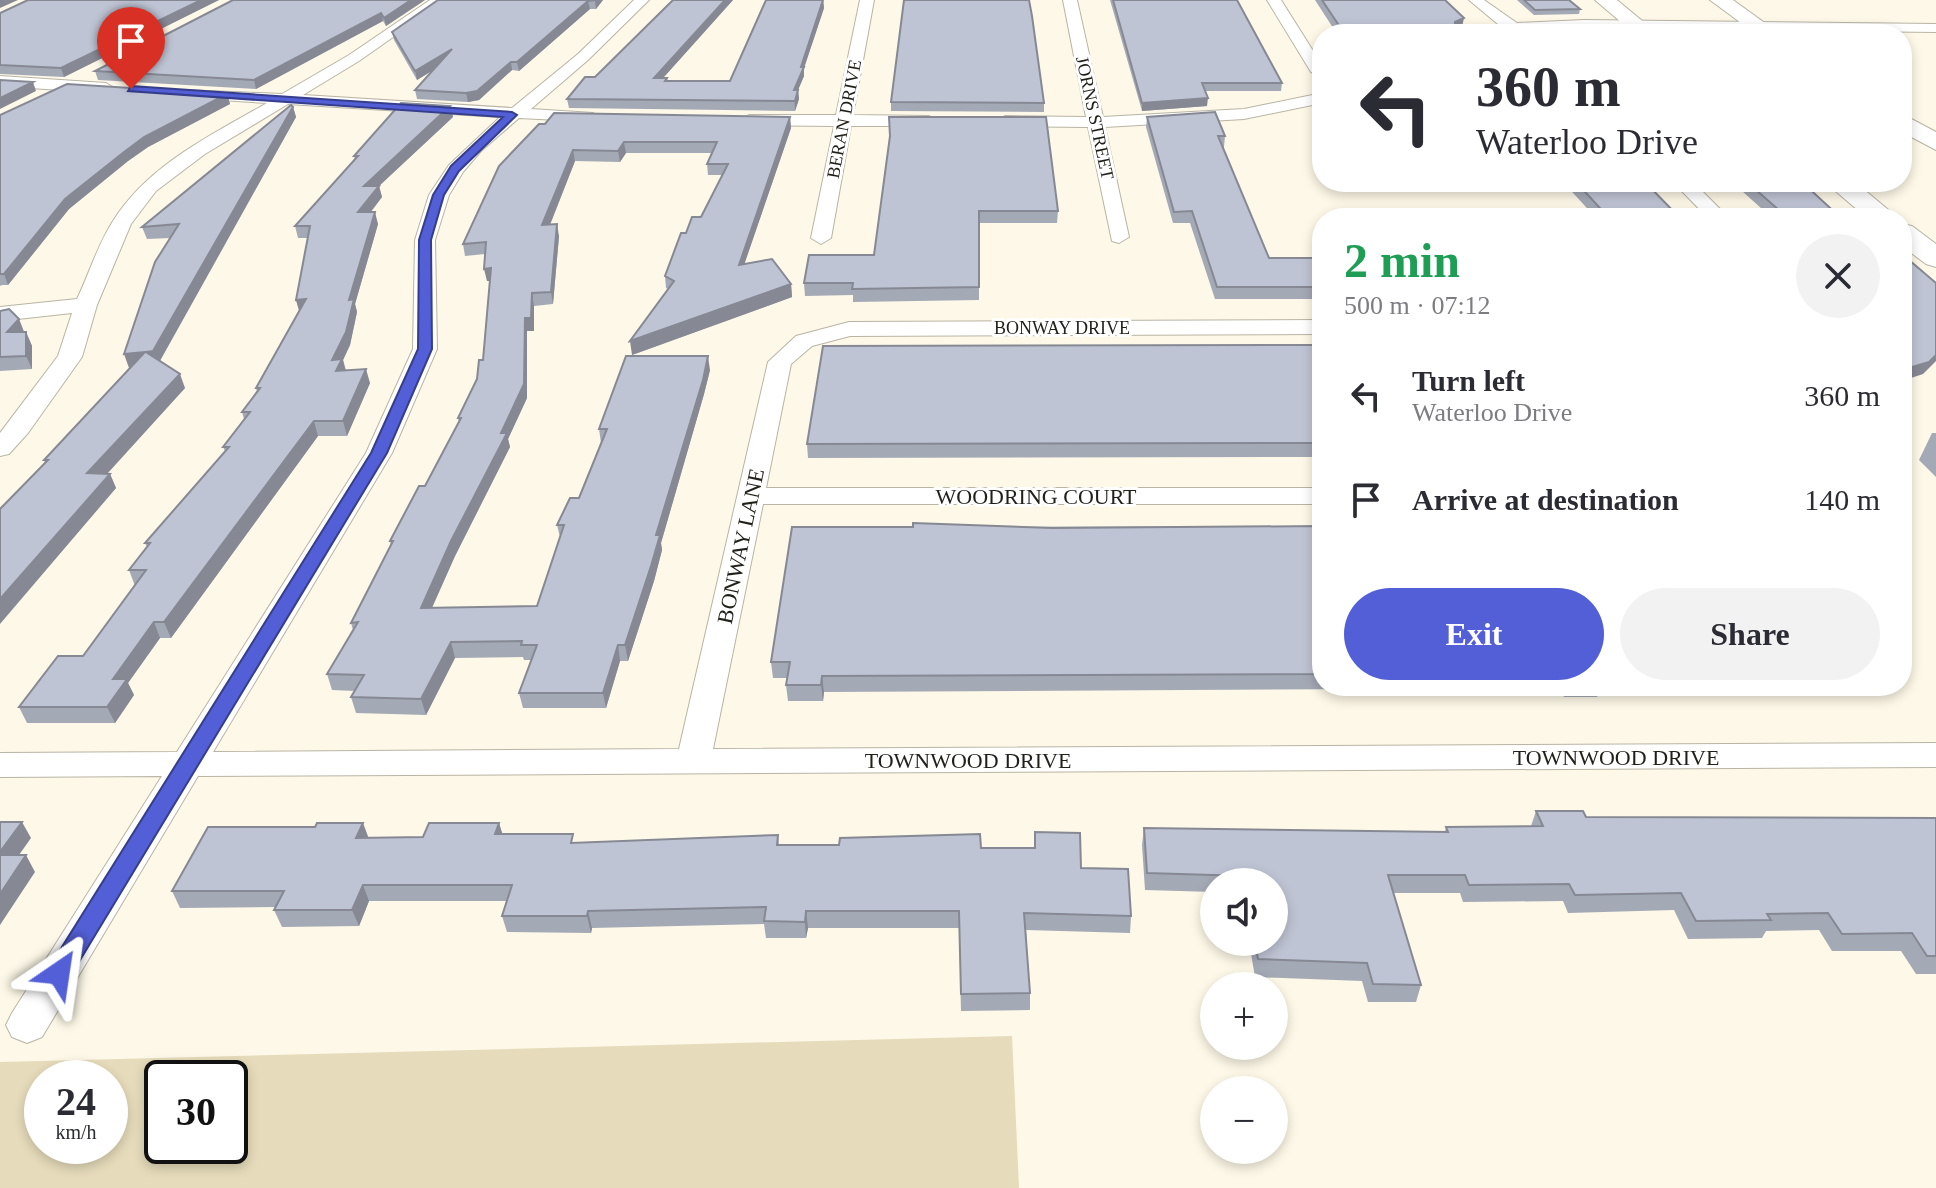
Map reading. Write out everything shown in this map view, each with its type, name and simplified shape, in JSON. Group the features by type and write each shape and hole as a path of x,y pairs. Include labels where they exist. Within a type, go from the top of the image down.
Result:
{"main road":[{"path":"1605,0 1636,24"},
{"path":"1720,0 1754,24"},
{"path":"1912,127 1936,143"},
{"path":"1851,192 1871,208"},
{"path":"1912,240 1936,258"}],"street":[{"path":"0,448 19,428 70,357 86,305 121,223 149,187 199,150 354,58 439,0"},
{"path":"27,1025 379,453 425,349 425,240 439,195 455,169 512,115 583,57 642,0"},
{"name":"BERAN DRIVE","path":"821,238 867,0"},
{"name":"JORNS STREET","path":"1070,0 1119,237"},
{"path":"1274,0 1312,61"},
{"path":"1476,0 1510,24"},
{"path":"1912,28 1936,28"},
{"path":"42,99 96,73"},
{"path":"0,81 131,89"},
{"path":"176,92 607,119"},
{"path":"986,121 1097,122 1232,114 1312,100"},
{"path":"737,120 954,121"},
{"path":"1692,192 1709,208"},
{"path":"0,314 86,305"},
{"name":"BONWAY DRIVE","path":"804,341 849,329 1312,327"},
{"name":"BONWAY LANE","path":"693,762 780,362 804,341"},
{"name":"WOODRING COURT","path":"751,496 1312,496"},
{"name":"TOWNWOOD DRIVE","path":"0,765 1936,755"}],"shaded area":[{"path":"1012,1036 1019,1188 0,1188 0,1062 24,1061 24,1164 128,1164 128,1060 78,1060"}],"building":[{"path":"28,0 201,0 61,68 0,65 0,13"},
{"path":"233,0 411,0 384,18 381,13 254,80 95,71"},
{"path":"438,0 595,0 588,1 517,62 511,62 477,91 466,93 415,90 452,49 415,71 392,32"},
{"path":"673,0 725,0 654,78 667,78 665,81 730,81 766,0 823,0 801,67 804,67 794,90 798,90 795,101 567,99 585,77 595,77"},
{"path":"904,0 1029,0 1044,103 891,102"},
{"path":"1113,0 1237,0 1282,83 1202,83 1208,98 1142,103"},
{"path":"1322,0 1445,0 1464,18 1455,24 1338,24"},
{"path":"1524,0 1569,0 1580,9 1535,10"},
{"path":"0,80 33,82 0,98"},
{"path":"67,84 227,94 144,137 124,152 65,199 4,274 0,274 0,115"},
{"path":"401,103 450,106 364,186 379,186 358,212 375,212 349,300 354,299 346,332 332,360 342,359 336,371 366,369 343,421 314,421 164,622 154,622 113,679 127,679 107,707 19,707 58,656 83,656 146,570 129,570 150,543 145,543 229,447 223,447 250,412 242,412 260,388 256,388 306,299 296,300 310,226 295,226"},
{"path":"291,105 293,107 153,351 146,352 180,374 87,473 110,474 0,599 0,509 145,352 124,354 155,262 179,224 142,227"},
{"path":"1215,112 1225,136 1218,136 1269,258 1312,258 1312,287 1217,287 1192,211 1174,212 1147,117"},
{"path":"554,113 790,117 739,265 772,259 791,284 630,341 674,281 665,276 681,233 686,233 692,217 701,217 728,164 707,164 717,142 624,142 618,151 573,150 542,225 557,224 551,292 532,293 531,318 525,318 524,384 501,433 507,433 451,541 421,608 537,606 564,525 557,525 570,498 579,498 607,429 599,429 626,356 708,356 656,535 660,535 625,645 618,645 603,693 519,693 537,645 521,645 522,641 451,642 421,699 351,697 364,675 327,674 358,622 351,623 393,541 390,541 419,486 425,486 461,418 458,418 477,379 479,360 483,360 491,268 484,269 486,242 463,244 499,166 539,124 545,124"},
{"path":"889,117 1046,117 1058,211 979,211 979,287 852,289 853,283 804,283 809,255 874,255 890,136"},
{"path":"1585,192 1655,192 1670,208 1600,208"},
{"path":"1758,192 1813,192 1830,208 1777,208"},
{"path":"1912,263 1936,283 1936,355 1929,362 1912,367"},
{"path":"9,309 19,319 7,332 26,332 26,356 0,357 0,311"},
{"path":"1312,345 1312,443 807,444 823,346"},
{"path":"913,523 1052,528 1312,526 1312,674 822,676 821,685 786,685 790,662 771,662 792,527 913,527"},
{"path":"1536,811 1583,811 1586,817 1936,818 1936,956 1927,956 1912,933 1842,934 1828,913 1767,914 1771,920 1696,921 1681,893 1575,895 1569,884 1469,885 1465,875 1388,875 1421,985 1373,984 1367,963 1258,959 1257,956 1288,956 1288,868 1200,868 1200,875 1147,873 1144,828 1448,832 1446,827 1543,826"},
{"path":"0,822 22,822 0,852"},
{"path":"317,823 363,823 356,838 423,837 429,823 499,823 495,834 573,834 571,843 778,835 777,845 839,845 840,838 980,834 981,848 1035,848 1035,832 1080,833 1081,868 1128,869 1131,916 1024,913 1030,993 961,994 959,911 806,911 805,922 764,921 766,907 588,911 587,916 502,916 512,885 363,885 352,910 274,910 284,891 172,891 208,827 315,827"},
{"path":"0,855 26,855 0,894"}],"route":[{"path":"59,973 379,453 425,349 425,240 439,195 455,169 475,147 512,115 131,89"}]}
